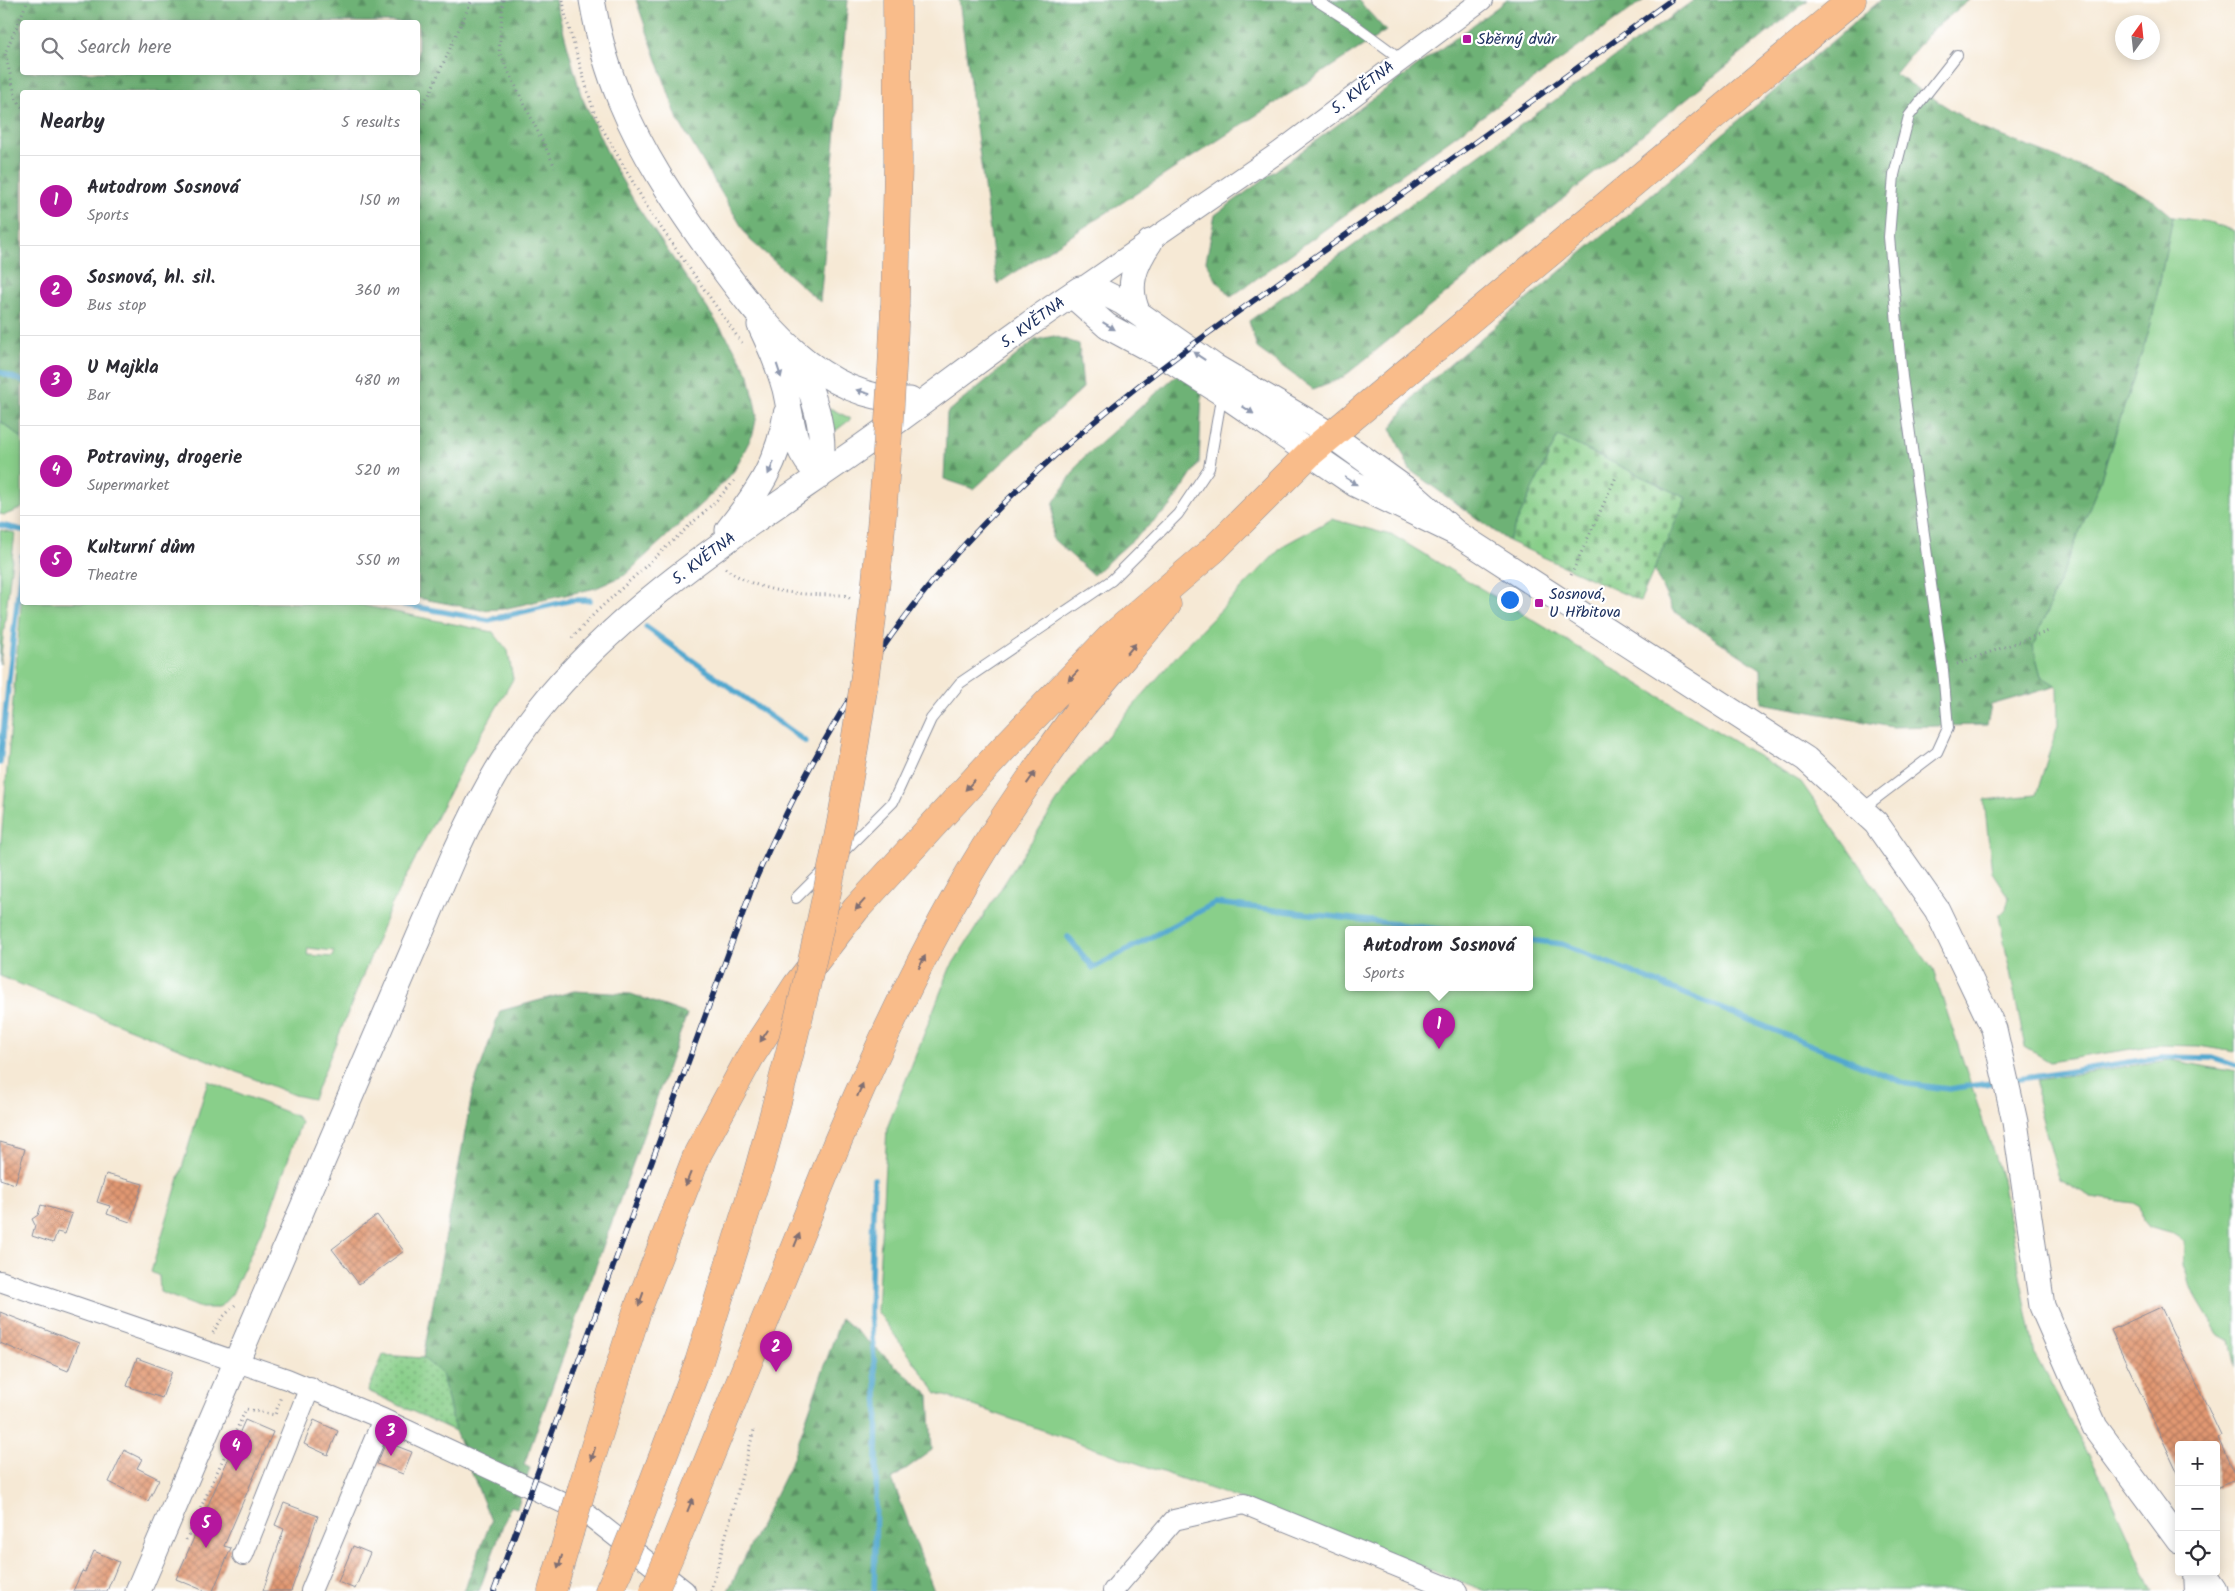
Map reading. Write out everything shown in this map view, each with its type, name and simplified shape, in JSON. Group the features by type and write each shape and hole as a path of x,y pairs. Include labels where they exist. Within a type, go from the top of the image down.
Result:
{"main road":[{"path":"612,1584 638,1522 699,1362 756,1179 790,1058 831,874 866,662 888,448 895,305 898,161 897,0"},
{"path":"552,1591 637,1311 698,1153 750,1057 797,985 856,909 1016,735 1111,637 1213,550 1310,454 1852,0"},
{"path":"654,1591 865,1077 941,925 995,832 1081,709 1213,550"}],"street":[{"path":"592,0 598,33 610,75 636,135 689,222 753,310 785,342 829,377 863,393 906,400 929,399"},
{"name":"5. KVĚTNA","path":"138,1591 470,820 497,771 580,646 622,622 708,555 929,399 1076,292 1279,152 1482,0"},
{"path":"1138,313 1132,301 1132,283 1138,262 1150,242"},
{"path":"1076,292 1102,292 1138,313 1215,367 1331,435 1411,493 1456,533"},
{"path":"1076,292 1107,326 1172,361 1355,484 1456,533 1806,759 1876,823 1936,910 1994,1028 2015,1122 2042,1306 2095,1427 2175,1536"},
{"path":"753,310 774,355 788,404 797,447 820,476"},
{"path":"785,342 804,376 819,420 824,450 820,476"},
{"path":"708,555 767,478 779,447 788,404"},
{"path":"0,1281 310,1387 383,1420 587,1514 685,1591"},
{"path":"244,1555 310,1387"},
{"path":"311,1591 383,1420"},
{"path":"1113,1591 1174,1520 1244,1504 1457,1591"},
{"path":"2194,1576 2195,1591"},
{"path":"2205,1576 2215,1591"}],"lane":[{"path":"1316,0 1352,22 1401,59"},
{"path":"1861,809 1937,752 1948,728 1943,670 1902,377 1889,237 1894,175 1909,116 1957,55"},
{"path":"796,898 894,802 931,719 960,683 1112,580 1178,514 1209,468 1222,393"}],"path":[{"path":"20,105 16,100 5,53 28,0"},
{"path":"420,108 429,95 472,0"},
{"path":"503,0 499,52 555,167"},
{"path":"563,0 568,27 594,112 602,128 650,212 745,348"},
{"path":"580,646 595,613 716,501 740,473"},
{"path":"1571,575 1616,477"},
{"path":"708,555 740,579 778,592 844,595 856,602"},
{"path":"1943,670 2049,631"},
{"path":"207,1351 213,1332 222,1318 239,1301"},
{"path":"183,1548 246,1408 275,1415 287,1379"},
{"path":"711,1591 754,1430"}],"green space":[{"path":"0,0 555,0 581,95 612,163 637,206 731,343 749,375 757,415 753,434 734,471 625,575 596,588 503,609 481,610 420,598 420,90 20,90 20,436 0,421"},
{"path":"636,0 848,0 820,302 749,239 678,120"},
{"path":"959,0 1358,0 1386,31 997,284"},
{"path":"1507,0 1644,0 1231,297 1216,280 1206,261 1215,215"},
{"path":"1694,0 1808,0 1342,378 1313,389 1257,348 1249,321"},
{"path":"1881,0 1969,0 1930,32 1895,74 1980,128 2122,183 2153,200 2173,217 2151,324 2099,484 2033,646 2041,676 2057,686 1991,705 1987,725 1892,727 1762,703 1761,669 1673,611 1654,569 1686,498 1558,436 1508,541 1410,470 1391,428 1415,394"},
{"path":"2173,217 2209,222 2235,231 2235,1052 2199,1046 2156,1045 2050,1062 2025,1047 1999,916 2006,909 2009,898 1992,872 1984,800 2036,795 2058,725 2057,687 2041,676 2033,646 2099,484 2151,324"},
{"path":"1054,336 1079,344 1083,388 974,489 944,479 947,413 1035,340"},
{"path":"1180,372 1202,391 1199,463 1171,506 1093,575 1052,538 1054,502 1082,459"},
{"path":"830,408 851,419 835,431 826,413"},
{"path":"0,421 20,436 20,509 5,515 0,514"},
{"path":"1558,436 1686,498 1640,601 1508,541"},
{"path":"1332,519 1394,536 1801,782 1933,970 2002,1179 2035,1355 2105,1485 2153,1591 1486,1591 1262,1507 937,1393 877,1311 887,1128 950,968 1074,775 1179,653 1284,545"},
{"path":"0,530 15,533 0,664"},
{"path":"21,605 361,605 493,632 508,651 513,679 459,773 391,906 313,1099 294,1095 0,976 0,852","holes":["308,948 334,951 332,957 307,955"]},
{"path":"574,991 631,994 687,1014 524,1465 530,1468 517,1508 510,1506 479,1591 464,1591 491,1521 455,1431 442,1375 423,1358 473,1089 500,1011"},
{"path":"2170,1060 2235,1072 2235,1366 2229,1340 2218,1334 2197,1299 2183,1266 2184,1242 2170,1233 2148,1227 2143,1221 2140,1207 2133,1203 2091,1197 2059,1179 2037,1100 2037,1080"},
{"path":"208,1081 296,1116 301,1122 270,1212 232,1294 219,1308 201,1308 160,1292 159,1276 151,1272"},
{"path":"841,1318 929,1395 932,1450 892,1479 934,1591 728,1591 791,1463"},
{"path":"383,1355 423,1358 442,1374 455,1431 368,1391"}],"building":[{"path":"0,1142 25,1149 15,1184 0,1179"},
{"path":"106,1174 143,1184 130,1222 107,1214 110,1206 97,1202"},
{"path":"41,1205 72,1214 65,1234 57,1232 53,1243 32,1236 35,1225 32,1219 38,1215"},
{"path":"377,1215 404,1251 359,1284 332,1249"},
{"path":"2161,1307 2221,1436 2218,1438 2219,1441 2175,1441 2175,1466 2111,1330"},
{"path":"0,1312 79,1343 68,1371 0,1343"},
{"path":"137,1358 172,1371 162,1398 127,1386"},
{"path":"245,1420 273,1432 224,1546 231,1548 213,1591 205,1591 176,1579"},
{"path":"314,1420 338,1431 328,1455 304,1444"},
{"path":"386,1442 412,1452 403,1474 377,1464"},
{"path":"2220,1442 2235,1476 2235,1480 2220,1486"},
{"path":"124,1450 142,1459 137,1468 159,1479 148,1501 109,1482"},
{"path":"284,1503 318,1516 291,1591 263,1591 284,1529 275,1525"},
{"path":"353,1546 370,1553 355,1589 338,1582"},
{"path":"94,1551 119,1562 107,1591 73,1591 82,1571 85,1572"}],"waterway":[{"path":"0,372 20,380"},
{"path":"0,525 20,530"},
{"path":"0,763 20,575"},
{"path":"405,605 489,620 572,600 590,600"},
{"path":"646,627 806,742"},
{"path":"1068,937 1093,968 1215,903 1413,926"},
{"path":"1533,940 1562,944 1907,1084 1949,1089 1997,1082"},
{"path":"2013,1080 2162,1057 2212,1058 2235,1066"},
{"path":"874,1179 870,1313 878,1406 874,1591"}],"railway":[{"path":"494,1591 754,883 816,755 890,637 949,562 990,517 1034,474 1127,395 1224,322 1671,0"}],"place":[{"name":"Sběrný dvůr","path":"1467,39"},
{"name":"Sosnová, U Hřbitova","path":"1539,603"},
{"name":"Autodrom Sosnová","path":"1439,1049"},
{"name":"Sosnová, hl. sil.","path":"776,1372"},
{"name":"U Majkla","path":"391,1456"},
{"name":"Potraviny, drogerie","path":"236,1471"},
{"name":"Kulturní dům","path":"206,1548"}]}
